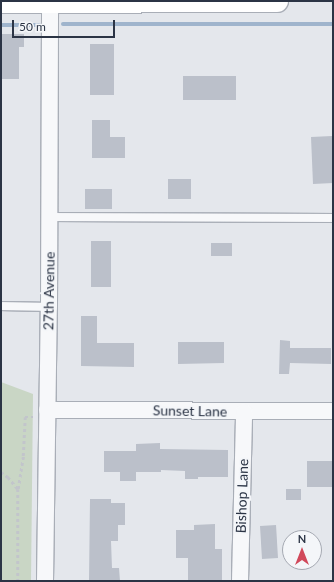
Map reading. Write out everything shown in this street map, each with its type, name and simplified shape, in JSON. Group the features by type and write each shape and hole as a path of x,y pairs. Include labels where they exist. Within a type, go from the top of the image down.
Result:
{"street":[{"path":"1,2 277,1"},
{"name":"27th Avenue","path":"45,581 50,217 50,2"},
{"name":"Sunset Lane","path":"47,413 333,411"},
{"name":"Bishop Lane","path":"240,581 244,412"}],"lane":[{"path":"50,217 333,218"},
{"path":"1,306 49,307"}],"path":[{"path":"18,581 18,489 23,456 25,417 47,413"},
{"path":"1,472 8,477 18,489"}],"green space":[{"path":"1,382 33,394 31,581 1,581"}],"building":[{"path":"1,34 24,34 24,47 19,47 19,79 1,79"},
{"path":"90,44 114,44 114,95 90,95"},
{"path":"183,76 236,76 236,100 183,100"},
{"path":"92,120 110,120 110,137 125,137 125,158 92,158"},
{"path":"332,136 333,183 313,184 311,137"},
{"path":"168,179 191,179 191,199 168,199"},
{"path":"85,189 112,189 112,209 85,209"},
{"path":"91,241 111,241 111,287 91,287"},
{"path":"211,243 232,243 232,256 211,256"},
{"path":"81,316 97,316 97,343 134,343 134,367 81,366"},
{"path":"280,340 290,341 290,348 331,348 331,364 290,363 289,374 279,374"},
{"path":"178,342 224,342 224,363 178,364"},
{"path":"160,443 160,449 228,450 228,477 198,477 198,479 185,479 185,471 161,470 161,472 136,472 136,481 120,481 120,472 104,472 104,451 136,451 136,444"},
{"path":"307,461 333,461 333,487 307,487"},
{"path":"286,489 301,489 301,500 286,500"},
{"path":"90,499 111,499 111,503 125,503 125,525 118,525 118,541 111,541 112,568 119,568 120,581 89,581"},
{"path":"215,524 215,549 222,549 222,581 188,581 188,558 176,558 176,530 194,530 194,525"},
{"path":"276,525 278,558 262,559 260,526"}],"waterway":[{"path":"63,24 333,24"},
{"path":"1,25 39,25"}]}
